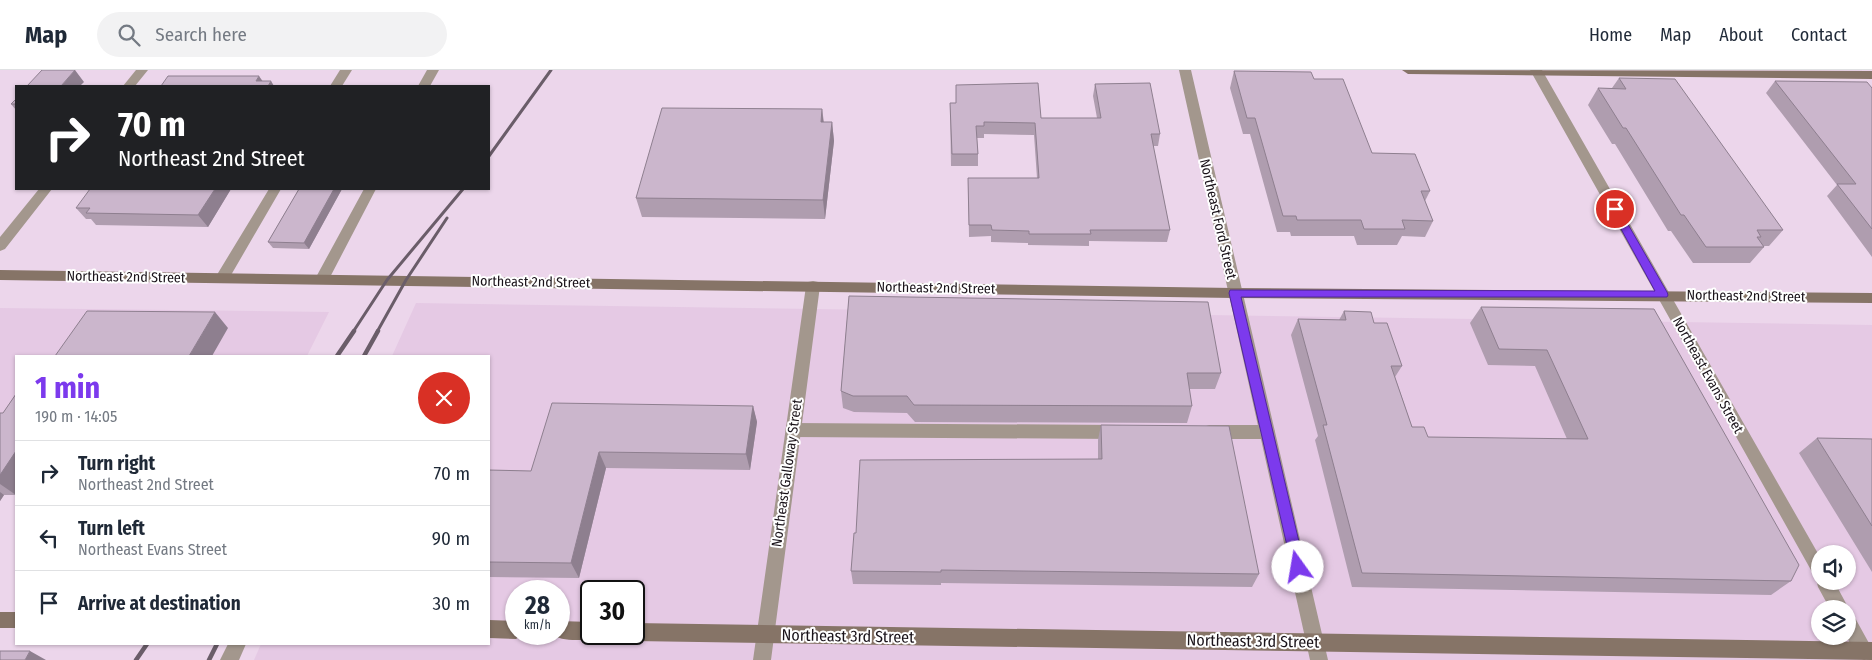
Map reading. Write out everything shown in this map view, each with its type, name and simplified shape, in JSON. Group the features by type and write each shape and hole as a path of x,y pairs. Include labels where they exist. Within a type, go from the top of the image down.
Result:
{"main road":[{"path":"1408,70 1872,75"},
{"name":"Northeast 2nd Street","path":"0,275 1234,293 1872,298"},
{"path":"0,620 15,620"},
{"path":"490,629 505,630"},
{"name":"Northeast 3rd Street","path":"645,632 1315,642 1868,654"}],"street":[{"path":"130,85 142,70"},
{"path":"337,85 346,70"},
{"path":"425,85 433,70"},
{"name":"Northeast Ford Street","path":"1185,70 1234,293 1319,660"},
{"name":"Northeast Evans Street","path":"1537,71 1811,557"},
{"path":"0,246 45,190"},
{"path":"222,278 274,190"},
{"path":"322,279 369,190"},
{"name":"Northeast Galloway Street","path":"762,660 813,286"},
{"path":"793,430 1138,432"},
{"path":"1198,432 1267,432"},
{"path":"1856,635 1868,654"},
{"path":"229,660 236,645"}],"shaded area":[{"path":"416,303 1872,325 1872,660 254,660 261,645 490,645 490,355 392,355"},
{"path":"0,308 329,312 308,355 15,355 15,425 0,425"}],"building":[{"path":"42,70 75,70 62,85 28,85"},
{"path":"1234,71 1311,72 1314,79 1343,79 1372,153 1415,154 1430,191 1421,191 1433,221 1402,220 1405,229 1364,229 1361,220 1297,220 1296,216 1283,216 1255,118 1247,118"},
{"path":"168,76 259,76 256,81 271,81 269,85 162,85"},
{"path":"1619,78 1675,79 1783,230 1757,230 1761,237 1757,237 1764,247 1706,247 1684,215 1681,215 1626,128 1623,128 1598,88 1626,89"},
{"path":"1775,81 1867,82 1872,88 1872,229 1837,184 1856,184"},
{"path":"1038,83 1041,118 1101,118 1095,84 1150,83 1160,134 1151,134 1170,230 1090,230 1091,234 1029,234 1029,231 992,230 991,225 969,225 968,178 1039,178 1035,123 984,122 984,126 976,126 978,154 952,154 950,103 956,103 956,85"},
{"path":"662,108 822,109 821,122 832,122 823,200 636,198"},
{"path":"89,190 214,190 198,215 86,213 90,208 76,208"},
{"path":"298,190 333,190 304,243 268,242"},
{"path":"849,296 1208,302 1221,373 1187,373 1192,406 914,405 907,396 853,396 841,391"},
{"path":"1481,307 1654,309 1799,565 1791,581 1362,573 1323,425 1327,425 1298,319 1346,320 1344,311 1371,312 1374,323 1387,323 1402,366 1391,366 1412,427 1424,427 1428,437 1588,439 1547,350 1499,349"},
{"path":"87,311 215,312 190,355 56,355"},
{"path":"15,395 15,452 0,475 0,413 3,413"},
{"path":"552,403 753,406 746,454 599,452 571,563 490,562 490,470 531,471"},
{"path":"1101,425 1229,426 1259,574 941,570 941,572 851,571 854,533 856,533 860,460 1102,459"},
{"path":"1817,438 1872,439 1872,526"},
{"path":"0,651 30,651 25,660 0,660"}],"railway":[{"path":"490,155 551,70"},
{"path":"353,332 387,280 462,190"},
{"path":"377,332 406,280 447,218"},
{"path":"338,355 354,331"},
{"path":"365,355 378,331"},
{"path":"136,660 146,645"},
{"path":"209,660 216,645"}],"route":[{"path":"1298,567 1234,293 1663,295 1615,209"}]}
